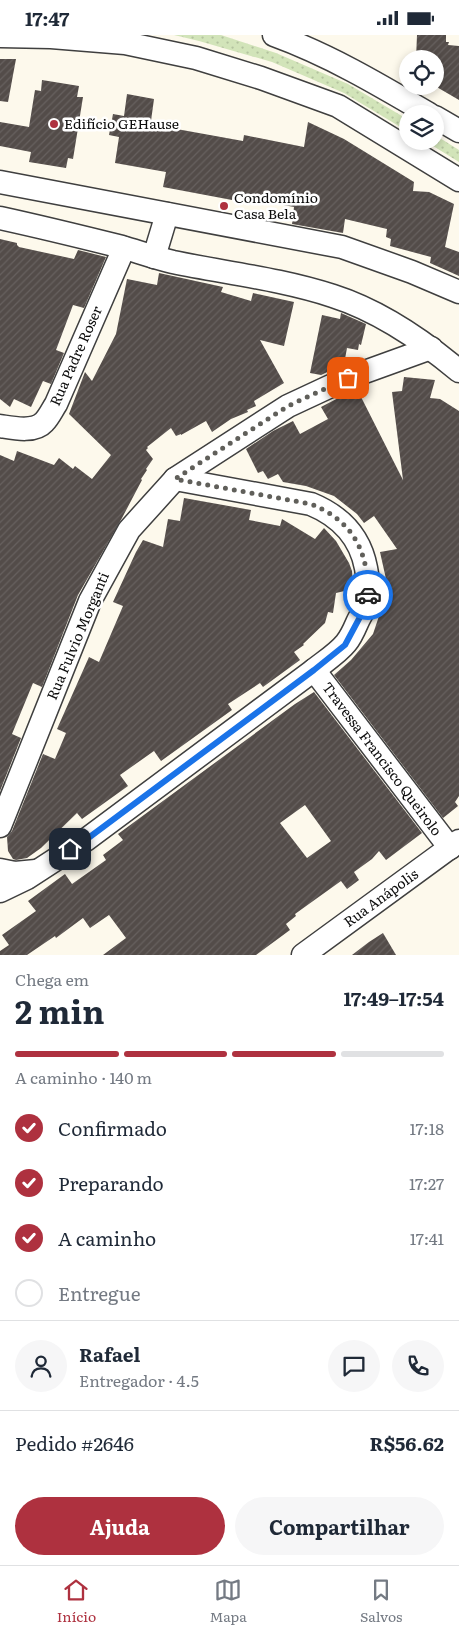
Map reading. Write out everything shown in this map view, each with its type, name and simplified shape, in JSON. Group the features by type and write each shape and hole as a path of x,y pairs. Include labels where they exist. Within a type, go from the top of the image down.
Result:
{"street":[{"path":"274,35 323,55 355,71 414,105"},
{"path":"0,36 50,37 125,43 196,58 261,78 338,106 459,180"},
{"path":"444,122 459,131"},
{"path":"0,183 342,247 412,272 459,292"},
{"path":"154,257 167,214"},
{"path":"0,219 124,248 154,257 301,287 334,296 378,315 431,347 459,371"},
{"name":"Rua Padre Roser","path":"0,426 27,428 39,426 45,422 56,404 124,248"},
{"name":"Rua Fulvio Morganti","path":"0,826 90,601 129,530 175,479 288,406 348,378 431,347"},
{"path":"0,891 27,878 87,839 314,670 345,645 367,602 368,589 365,564 353,533 339,519 326,510 311,504 175,479"},
{"name":"Travessa Francisco Queirolo","path":"314,670 454,844"},
{"name":"Rua Anápolis","path":"303,955 454,844"},
{"path":"0,870 15,873 37,871"}],"green space":[{"path":"174,35 221,35 276,53 348,84 399,114 399,126 344,93 272,62"},
{"path":"444,141 459,150 459,162 440,150 444,150"}],"building":[{"path":"417,35 446,35 446,42 449,42 448,45 459,46 459,100 444,91 444,50 416,50"},
{"path":"0,59 16,59 8,102 0,101"},
{"name":"Edifício GEHause","path":"42,80 79,86 77,97 83,97 73,159 68,158 66,168 29,162 31,152 0,146 0,122 29,127 35,90 41,91"},
{"path":"127,94 154,99 151,121 161,123 160,126 243,141 244,135 304,147 308,122 344,139 414,182 413,191 429,192 454,204 445,247 459,252 459,276 430,263 431,257 390,246 391,239 386,237 387,229 345,219 343,233 292,224 294,207 233,195 232,200 163,187 166,172 115,163 119,137 109,135 113,114 124,116"},
{"path":"0,239 17,243 19,247 74,259 78,250 106,257 84,308 73,305 56,350 64,353 51,384 43,381 31,407 14,399 10,407 0,399"},
{"path":"159,273 223,287 221,292 251,301 253,293 294,302 284,346 260,340 284,383 254,401 256,406 247,410 248,412 231,419 212,432 206,421 176,436 171,428 147,447 146,450 153,459 78,595 42,687 33,683 12,734 21,738 0,791 0,455 14,461 17,451 54,465 59,458 73,469 75,466 92,479 111,455 69,414 85,372 92,381 116,334 127,279 157,285"},
{"path":"341,313 366,324 361,345 359,344 358,350 347,348 345,359 338,358 336,368 321,375 310,373 322,315 340,319"},
{"path":"404,377 435,380 430,398 440,399 459,411 459,796 455,802 458,806 443,818 334,675 351,660 373,634 386,595 386,579 380,552 397,549 374,516 364,523 357,514 334,496 306,486 283,482 278,474 268,479 263,471 258,473 246,449 273,431 293,421 300,434 328,419 321,407 346,394 358,391 403,480 392,392 402,391"},
{"path":"184,498 251,510 249,520 280,526 282,519 315,539 324,528 336,541 349,563 352,571 353,589 336,593 333,613 328,612 325,623 304,645 294,652 300,660 263,687 260,683 228,704 232,710 161,761 154,751 120,775 128,786 82,819 77,813 41,848 27,858 13,859 8,851 7,837 12,831 43,754 55,759 66,733 57,729 89,657 99,662 123,606 113,602 136,552 143,540 163,547 168,519 180,521"},
{"path":"314,692 422,833 386,860 379,851 372,859 354,872 359,880 347,889 341,881 295,914 296,916 286,924 290,930 256,955 103,955 126,938 109,915 90,928 83,918 56,938 55,936 27,955 0,955 0,951 9,945 2,935 36,911 28,901 65,874 72,884 106,860 103,855 123,840 118,834","holes":["305,805 331,841 307,858 280,823"]},
{"path":"383,933 396,955 352,955 369,942"}],"way so far":[{"path":"348,378 288,406 175,479 311,504 326,510 339,519 353,533 368,575 368,595"}],"place":[{"name":"Edifício GEHause","path":"54,124"},
{"name":"Condomínio Casa Bela","path":"224,206"}],"route":[{"path":"70,849 87,839 345,645 367,602 368,595"}]}
